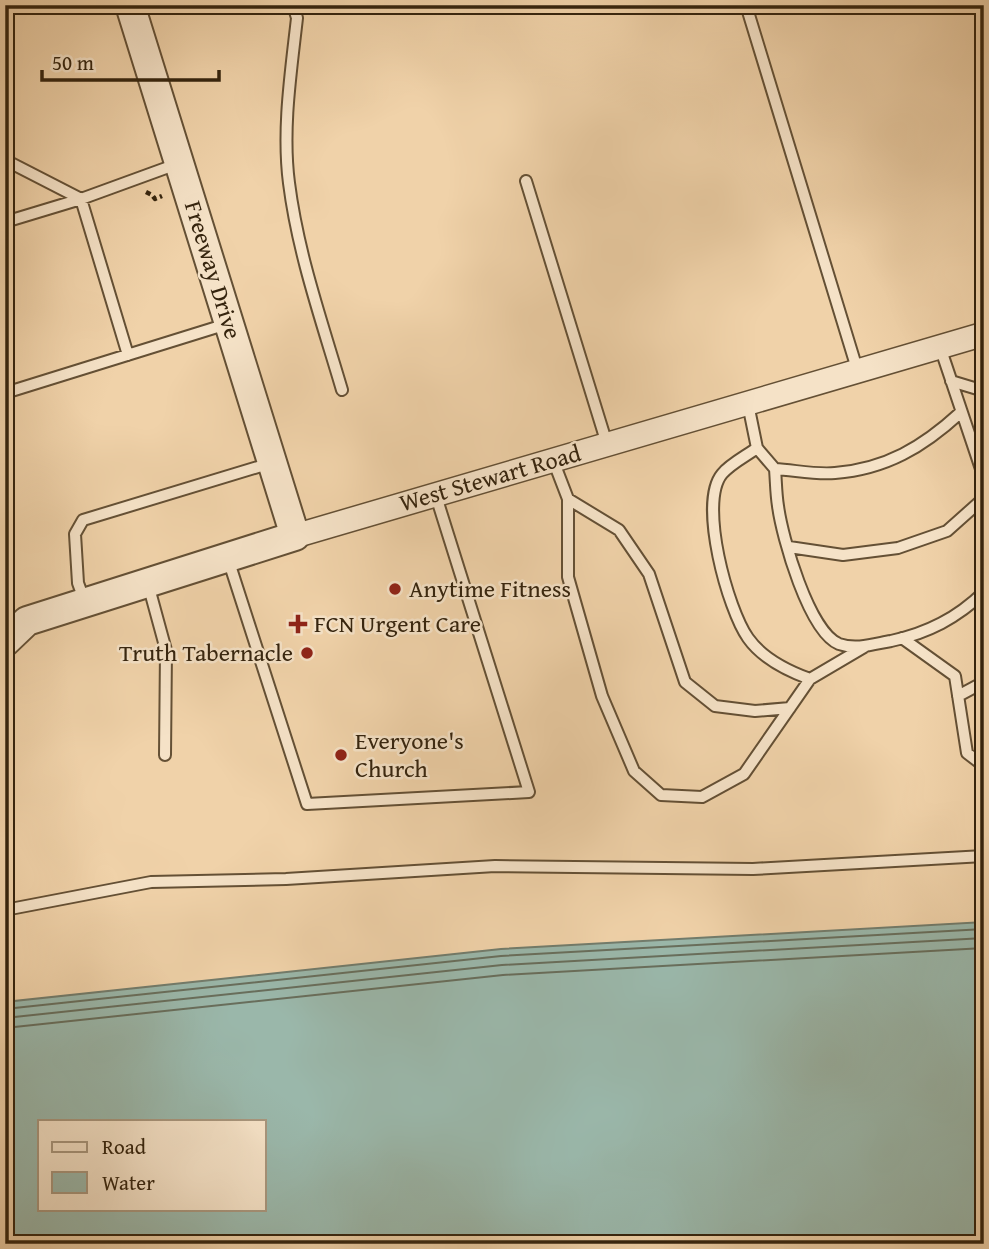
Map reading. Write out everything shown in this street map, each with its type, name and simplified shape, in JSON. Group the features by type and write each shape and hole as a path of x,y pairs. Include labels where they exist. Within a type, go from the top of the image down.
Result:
{"street":[{"name":"Freeway Drive","path":"134,6 179,163 295,536"},
{"name":"West Stewart Road","path":"5,642 27,621 147,581 435,493 984,334"}],"lane":[{"path":"293,5 297,18 287,112 288,181 301,250 342,390"},
{"path":"746,5 858,372"},
{"path":"5,160 81,199 128,355"},
{"path":"5,222 81,199 179,163"},
{"path":"526,181 607,444"},
{"path":"5,393 229,323"},
{"path":"940,347 984,478"},
{"path":"951,381 984,391"},
{"path":"748,404 757,448 775,469 778,508 807,604 819,626 837,644 866,646 939,626 965,610 984,592"},
{"path":"775,469 834,474 870,467 907,455 960,413"},
{"path":"757,448 721,474 712,502 719,558 727,590 749,639 768,657 790,671 810,679"},
{"path":"553,460 568,499 568,577 602,695 634,771 662,794 702,797 744,774 810,679 866,646"},
{"path":"85,602 78,583 75,534 83,520 273,462"},
{"path":"227,556 307,804 529,792 435,493"},
{"path":"789,547 843,555 898,548 947,531 984,498"},
{"path":"568,499 619,530 649,574 685,682 715,706 755,711 790,708"},
{"path":"147,581 166,650 165,755"},
{"path":"902,638 954,676 967,753 984,766"},
{"path":"958,696 984,682"},
{"path":"5,910 151,883 286,879 495,866 753,869 984,856"}],"water":[{"path":"984,922 984,1244 5,1244 5,1002 501,949"}],"place":[{"name":"Anytime Fitness","path":"395,589"},
{"name":"FCN Urgent Care","path":"298,624"},
{"name":"Truth Tabernacle","path":"307,653"},
{"name":"Everyone's Church","path":"341,755"}]}
